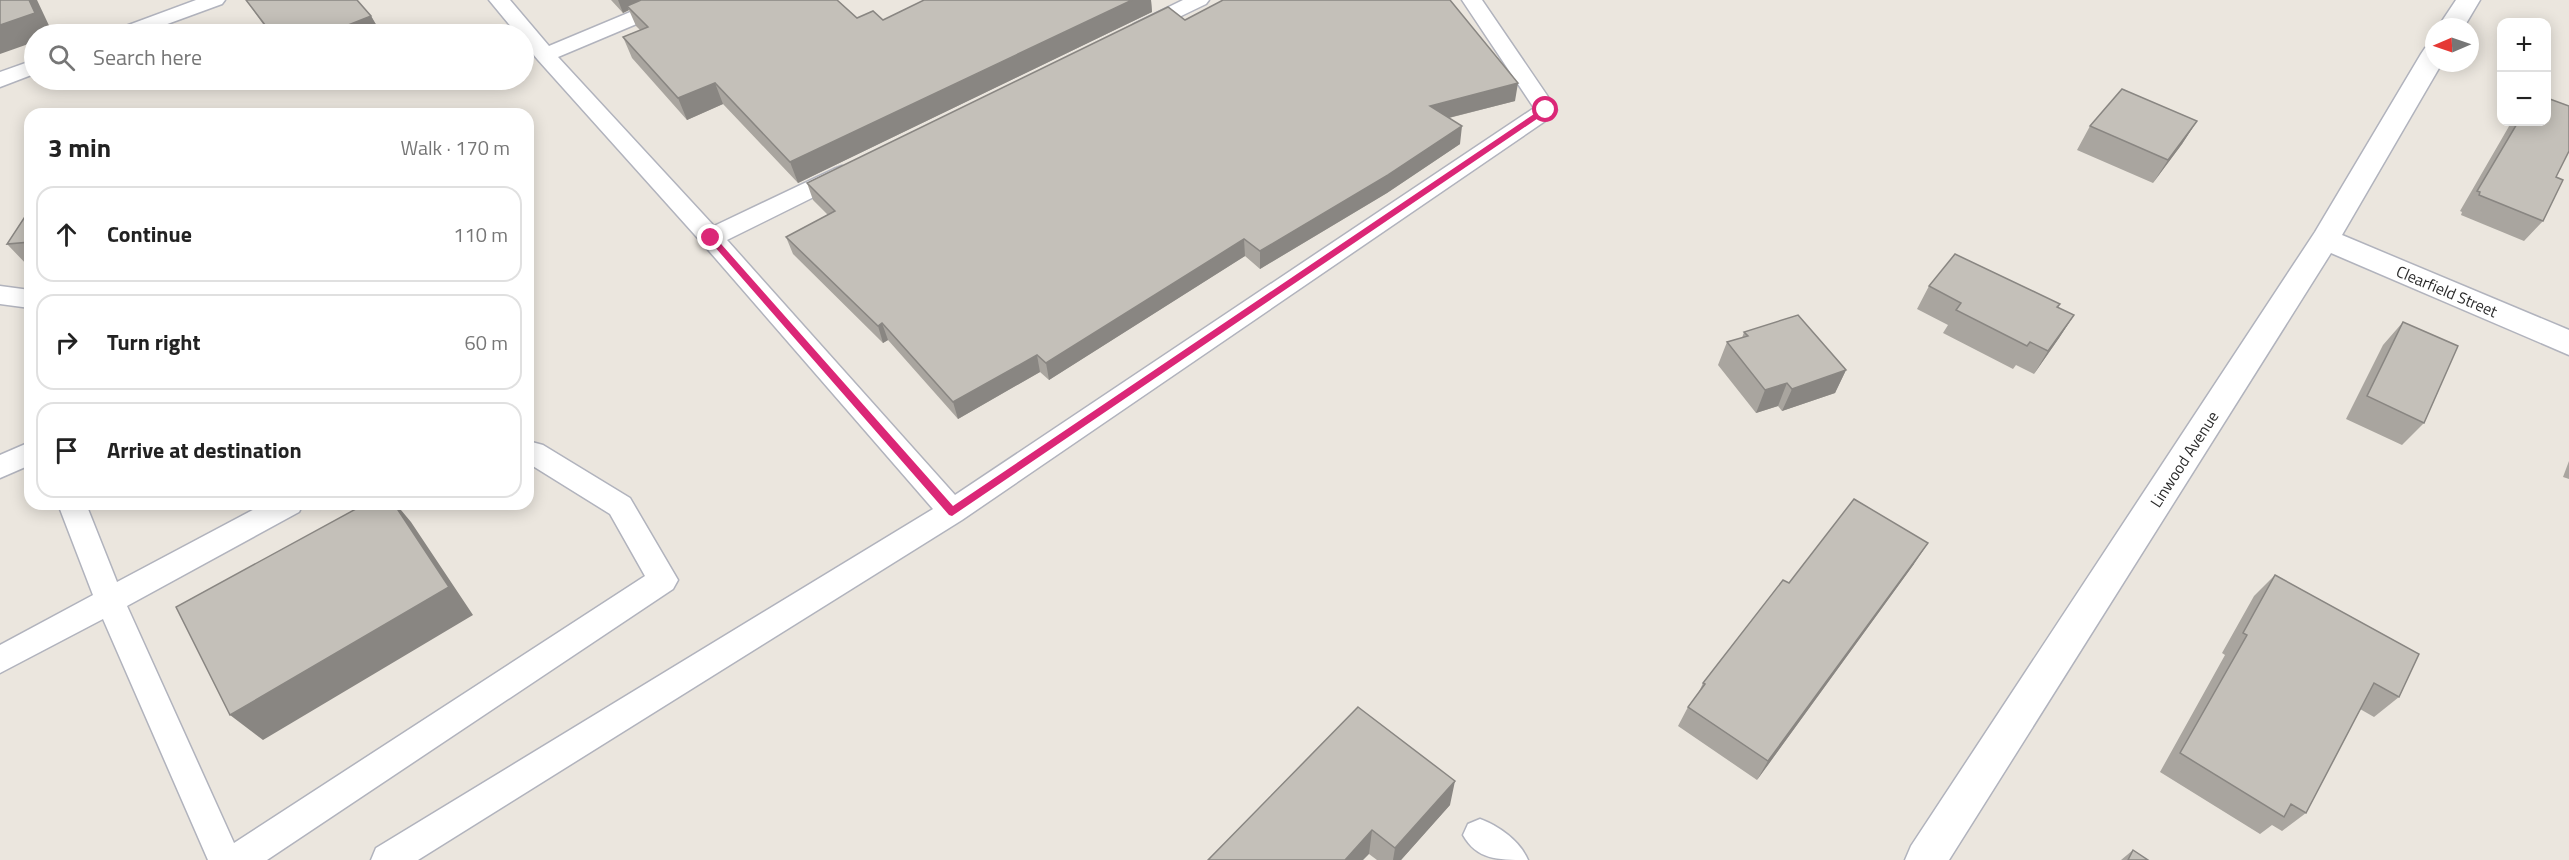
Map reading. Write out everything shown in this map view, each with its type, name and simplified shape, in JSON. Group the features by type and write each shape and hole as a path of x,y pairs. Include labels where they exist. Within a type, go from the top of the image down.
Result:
{"street":[{"path":"2457,18 2468,0"},
{"name":"Linwood Avenue","path":"1926,860 2325,238 2425,69"},
{"name":"Clearfield Street","path":"2325,238 2569,343"}],"lane":[{"path":"149,24 215,0"},
{"path":"499,0 519,24"},
{"path":"544,55 677,0"},
{"path":"1125,36 1199,0"},
{"path":"388,860 952,512 1546,110 1472,0"},
{"path":"534,43 711,238 952,512"},
{"path":"0,80 24,71"},
{"path":"711,238 860,166"},
{"path":"0,295 24,298"},
{"path":"238,860 663,580 620,506 534,454"},
{"path":"0,467 24,456"},
{"path":"74,510 110,601 225,860"},
{"path":"0,660 278,510"},
{"path":"1480,835 1511,860"}],"building":[{"path":"0,0 29,0 35,13 0,25"},
{"path":"246,0 357,0 371,16 351,24 264,24"},
{"path":"641,0 837,0 857,18 873,11 883,20 924,0 1132,0 790,162 715,83 678,98 623,37 648,27 627,6"},
{"path":"1223,0 1450,0 1518,83 1430,106 1462,126 1388,175 1260,251 1244,239 1046,363 1037,355 953,402 882,323 878,326 786,237 835,211 807,183 1168,7 1185,20"},
{"path":"2122,89 2197,121 2168,160 2090,126"},
{"path":"2551,99 2569,106 2569,151 2556,177 2563,180 2543,221 2479,195 2480,192 2477,191 2516,126 2551,126"},
{"path":"24,218 24,243 7,244"},
{"path":"1955,254 2060,304 2057,307 2074,315 2048,351 2030,342 2027,346 1956,310 1961,303 1929,286"},
{"path":"1798,315 1846,370 1792,389 1787,383 1765,390 1727,342 1748,336 1744,332"},
{"path":"2403,322 2458,346 2424,423 2367,396"},
{"path":"1854,499 1928,543 1768,761 1688,707 1705,684 1703,683 1783,580 1789,583"},
{"path":"354,510 398,510 449,587 230,715 176,607"},
{"path":"2275,575 2419,654 2399,697 2374,683 2306,813 2291,804 2284,817 2180,753 2247,635 2243,633"},
{"path":"1358,707 1455,781 1395,848 1372,830 1345,860 1208,860"},
{"path":"2133,850 2148,860 2128,860"}],"route":[{"path":"711,238 952,512 1546,110"}]}
